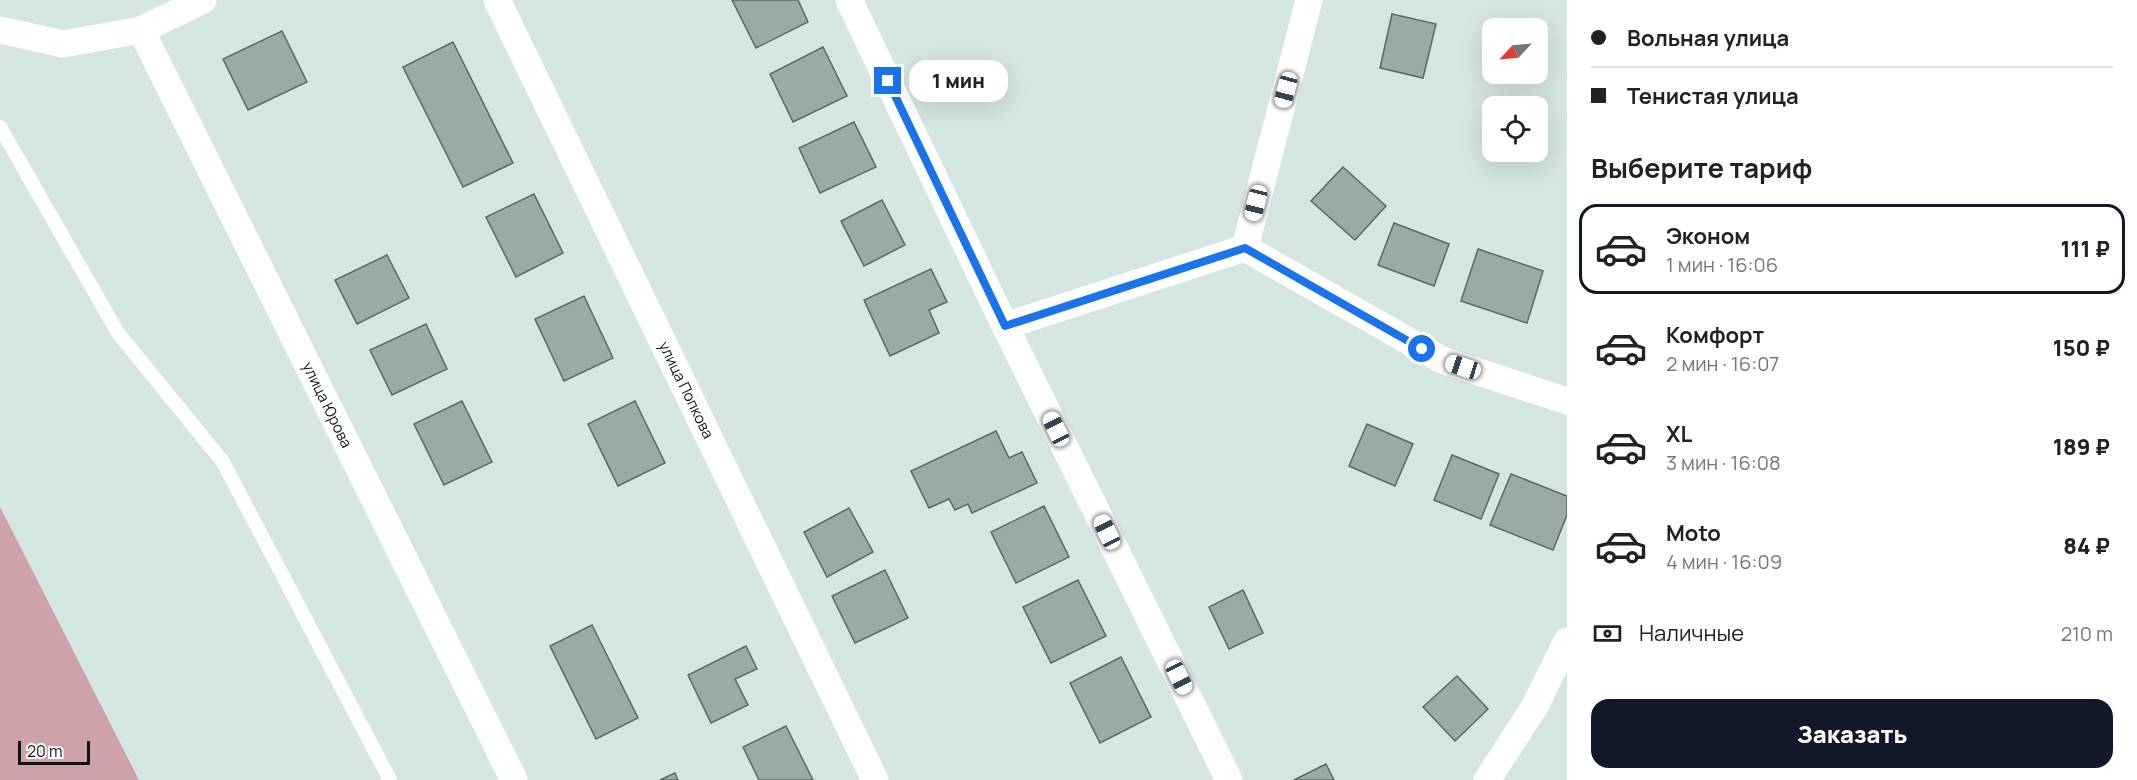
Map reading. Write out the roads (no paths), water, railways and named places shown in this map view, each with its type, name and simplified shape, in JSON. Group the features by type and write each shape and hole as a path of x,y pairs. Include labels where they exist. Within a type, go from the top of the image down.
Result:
{"street":[{"path":"0,30 63,44 141,30 203,0"},
{"name":"улица Попкова","path":"496,0 876,780"},
{"path":"849,0 1005,326 1230,780"},
{"path":"1245,248 1309,0"},
{"name":"улица Юрова","path":"141,30 514,780"},
{"path":"1005,326 1245,248 1442,360 1567,401"},
{"path":"1487,780 1535,706 1567,641"}],"lane":[{"path":"0,127 118,333 223,462 390,780"}]}
